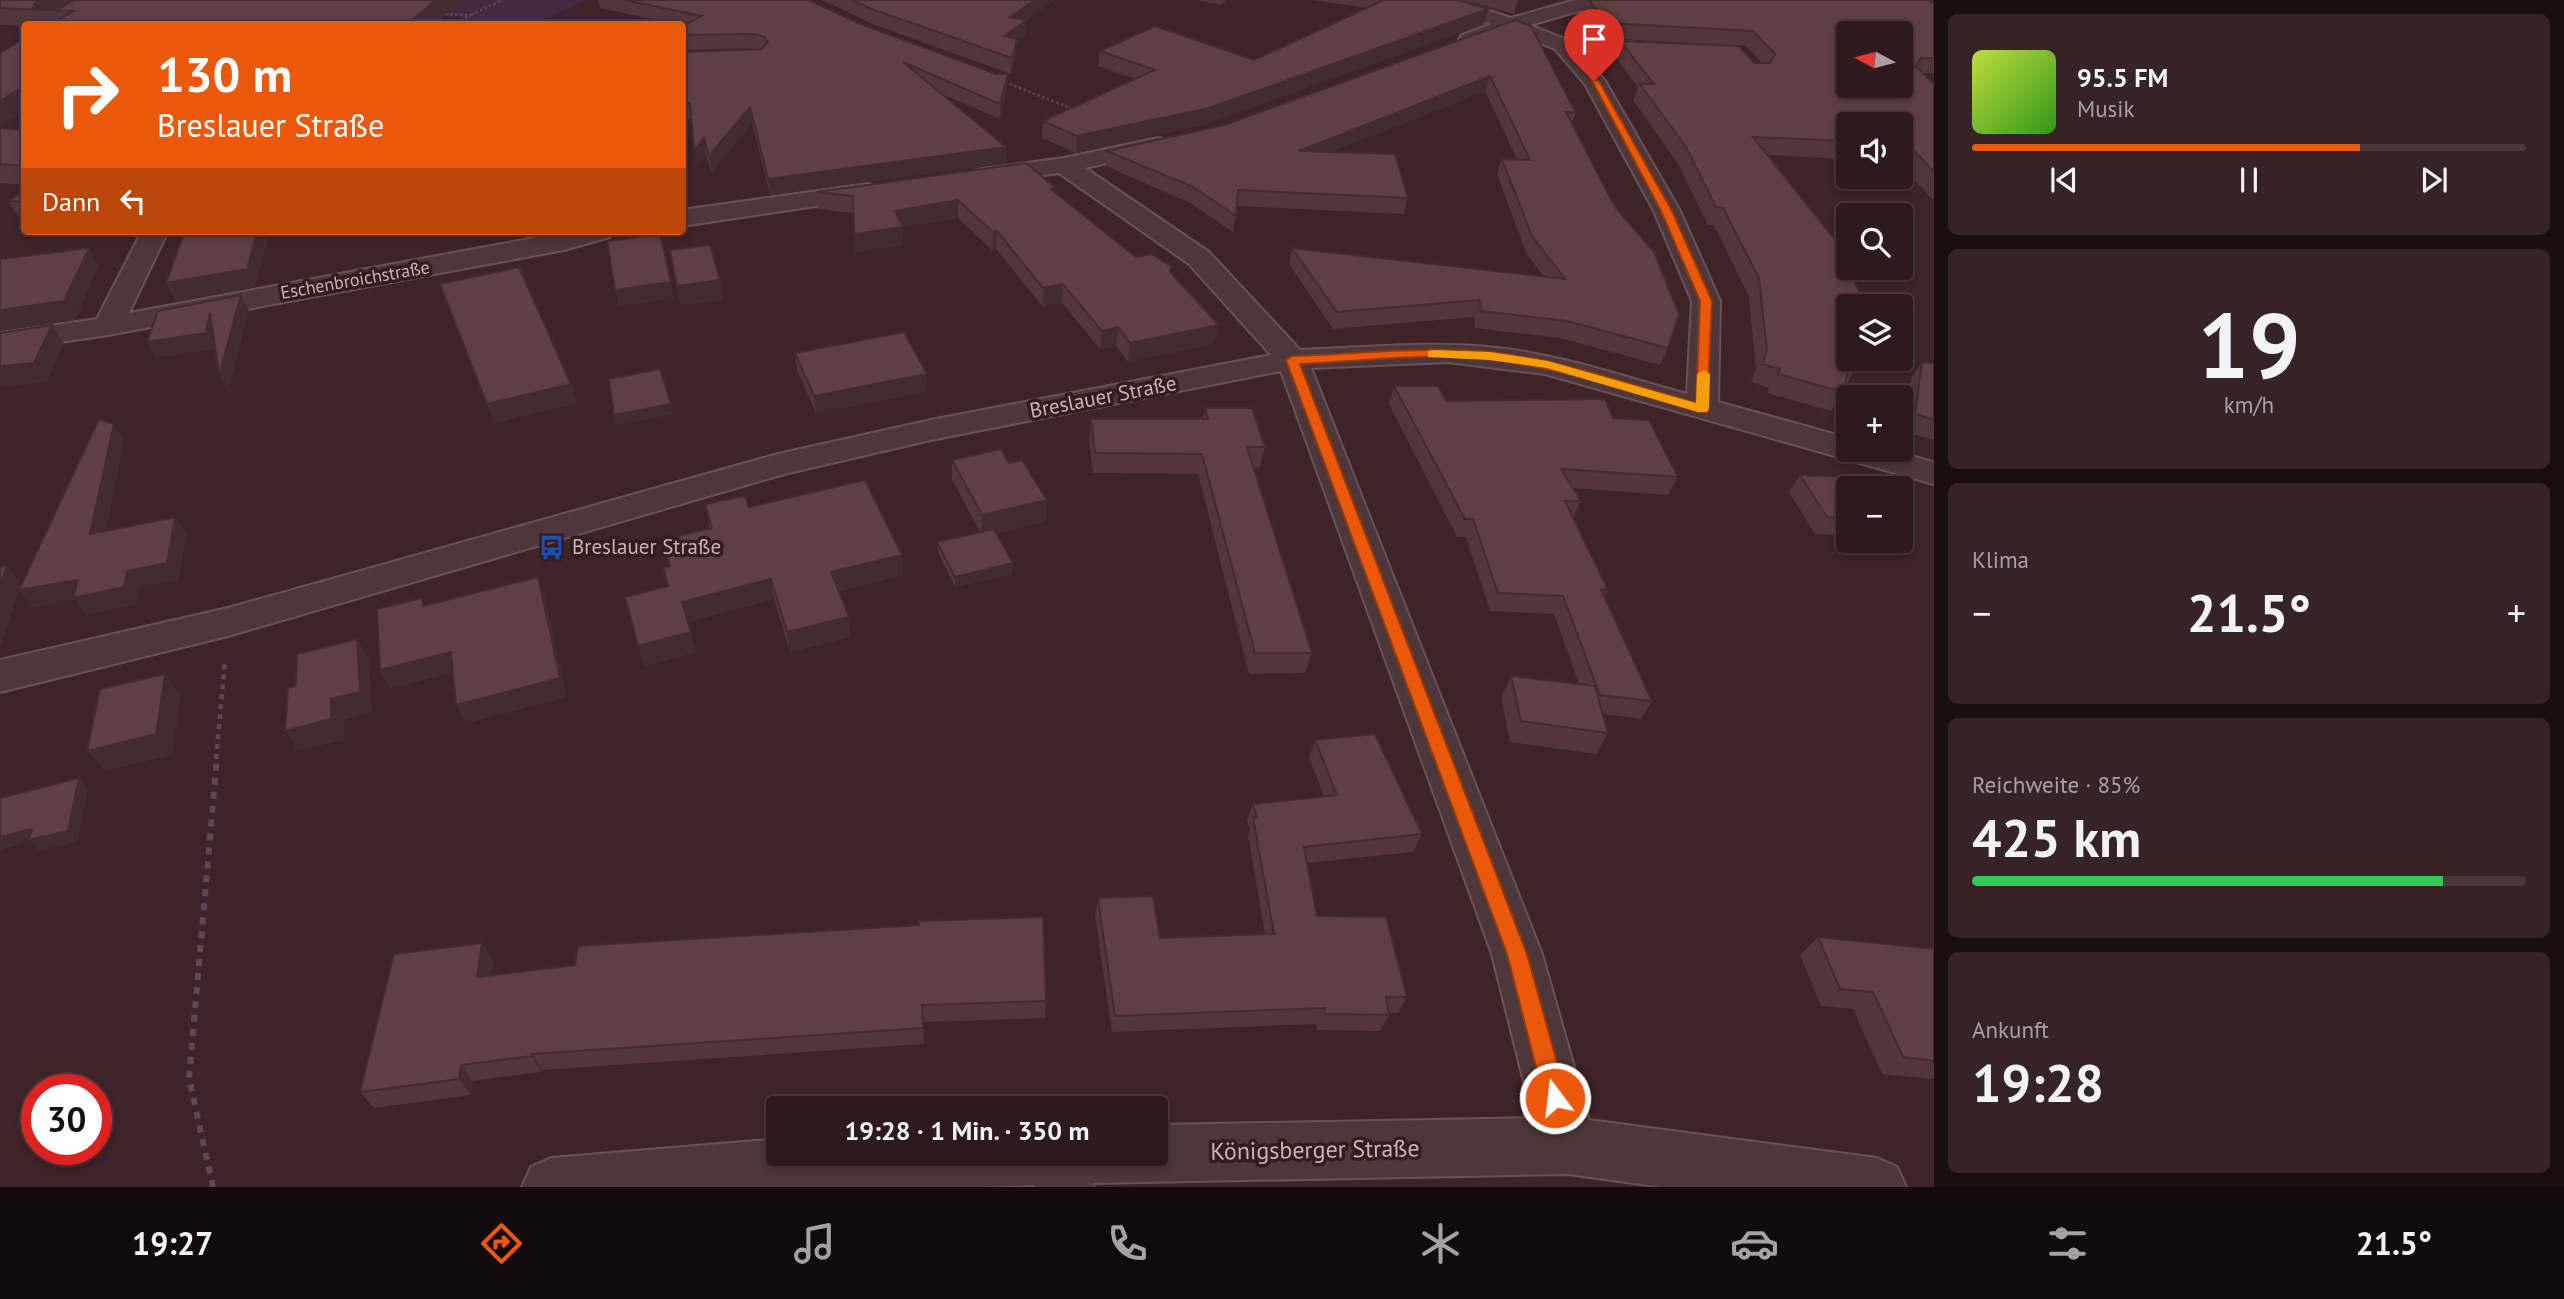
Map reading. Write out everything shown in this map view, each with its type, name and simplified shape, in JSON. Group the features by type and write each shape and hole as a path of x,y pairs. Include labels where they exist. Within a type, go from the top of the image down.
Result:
{"street":[{"path":"1435,0 1511,24 1562,45 1694,51"},
{"path":"1447,48 1511,24 1596,0"},
{"path":"1562,45 1594,81 1660,199 1706,301 1702,409"},
{"path":"956,180 1064,165 1174,141"},
{"path":"1064,165 1199,258 1292,360 1517,954 1568,1146"},
{"path":"686,217 888,189"},
{"path":"108,326 153,235"},
{"name":"Eschenbroichstraße","path":"0,342 108,326 564,242 588,235"},
{"name":"Breslauer Straße","path":"0,676 228,622 778,466 931,430 1292,360 1448,353 1548,365 1836,445"},
{"name":"Breslauer Straße","path":"1895,462 1934,473"},
{"name":"Königsberger Straße","path":"551,1187 784,1177 1063,1171 1568,1146 1877,1187"}],"path":[{"path":"459,21 502,0"},
{"path":"432,13 471,15"},
{"path":"1005,82 1083,113"},
{"path":"213,1187 188,1078 228,622"}],"shaded area":[{"path":"461,0 587,0 542,21 443,16"}],"building":[{"path":"0,0 36,0 33,8 60,8 74,0 436,0 411,21 56,21 74,11 0,8"},
{"path":"625,0 809,0 858,23 996,74 1008,74 1000,104 903,62 1006,147 768,179 750,107 709,156 704,138 694,150 690,103 686,103 686,52 762,49 768,42 764,37 755,34 686,35 686,24 702,16"},
{"path":"852,0 1035,0 1010,17 1027,20 1004,36 1017,39 1012,58"},
{"path":"1384,0 1458,0 1488,9 1209,108 1077,136 1043,121 1155,70 1100,51 1155,26 1254,60"},
{"path":"1589,0 1929,0 1934,4 1934,58 1921,58 1916,66 1934,84 1934,172 1913,149 1913,112 1836,112 1836,140 1753,137 1836,241 1836,280 1852,280 1861,294 1836,294 1836,371 1848,371 1845,385 1836,385 1836,390 1778,374 1780,369 1762,364 1767,350 1759,278 1723,208 1716,207 1686,147 1640,84 1654,84 1620,41 1739,46 1754,63 1770,63 1775,54 1753,31 1607,23"},
{"path":"1515,20 1531,26 1576,113 1566,112 1615,207 1654,252 1679,314 1668,348 1567,321 1481,311 1480,300 1337,312 1292,248 1565,279 1532,236 1502,159 1530,160 1490,76 1299,151 1395,154 1408,198 1238,190 1236,216 1193,187 1107,151 1224,125"},
{"path":"21,41 21,88 0,101 0,53"},
{"path":"0,128 21,130 21,166 0,164"},
{"path":"1026,163 1056,188 1051,189 1136,257 1151,254 1171,266 1170,272 1219,325 1130,343 1118,327 1102,331 1063,284 1043,288 997,231 993,232 958,200 895,211 903,227 854,234 853,196 817,192"},
{"path":"21,193 21,202 8,201"},
{"path":"184,235 256,235 247,269 166,283"},
{"path":"660,235 671,282 615,290 607,241"},
{"path":"710,245 720,280 677,286 670,250"},
{"path":"89,248 64,301 0,310 0,259"},
{"path":"519,267 571,384 487,404 440,284"},
{"path":"241,295 219,376 210,313 206,333 147,342 158,311"},
{"path":"52,325 34,363 0,366 0,333"},
{"path":"904,332 927,374 814,396 795,353"},
{"path":"1922,362 1934,363 1934,420 1915,414"},
{"path":"660,369 671,404 614,415 609,379"},
{"path":"1394,386 1438,386 1446,401 1605,399 1613,418 1649,420 1678,477 1561,469 1581,501 1565,501 1608,590 1601,589 1652,701 1600,695 1563,596 1498,593 1473,519 1465,519"},
{"path":"1205,408 1252,408 1265,447 1247,447 1312,653 1255,653 1202,454 1095,453 1091,419 1208,419"},
{"path":"99,419 114,424 90,534 175,517 167,563 127,571 124,587 73,598 78,580 19,590"},
{"path":"1001,449 1009,463 1022,460 1047,500 982,515 952,460"},
{"path":"1800,475 1836,477 1836,517 1827,517"},
{"path":"865,480 902,555 831,572 849,617 787,632 771,579 682,602 691,632 638,646 625,597 668,586 663,568 670,566 662,540 712,528 705,504 745,496 749,507"},
{"path":"994,529 1013,563 955,577 937,542"},
{"path":"7,566 0,585 0,567"},
{"path":"538,577 560,678 456,705 451,652 380,670 377,609 422,598 423,606"},
{"path":"357,639 360,692 331,699 331,719 285,731 288,688 296,686 297,654"},
{"path":"165,674 156,734 87,751 100,689"},
{"path":"1511,676 1595,686 1608,733 1521,721"},
{"path":"1375,734 1422,834 1304,847 1317,916 1386,917 1407,997 1386,997 1389,1015 1325,1014 1324,1008 1115,1016 1098,898 1153,896 1160,938 1274,934 1253,818 1257,817 1253,804 1337,795 1315,740"},
{"path":"79,778 68,831 29,840 32,829 0,837 0,798"},
{"path":"1043,917 1046,1001 922,1005 923,1028 532,1054 461,1065 459,1079 360,1092 394,954 482,943 477,977 575,965 578,946 919,925 918,921"},
{"path":"1818,937 1934,949 1934,1061 1903,1057 1873,992 1840,989"}],"slow traffic":[{"path":"1433,354 1490,356 1548,365 1702,409 1704,374"}],"place":[{"name":"Breslauer Straße","path":"552,547"}],"route":[{"path":"1555,1098 1517,954 1292,360 1448,353 1490,356 1548,365 1702,409 1706,301 1667,211 1594,81"}]}
